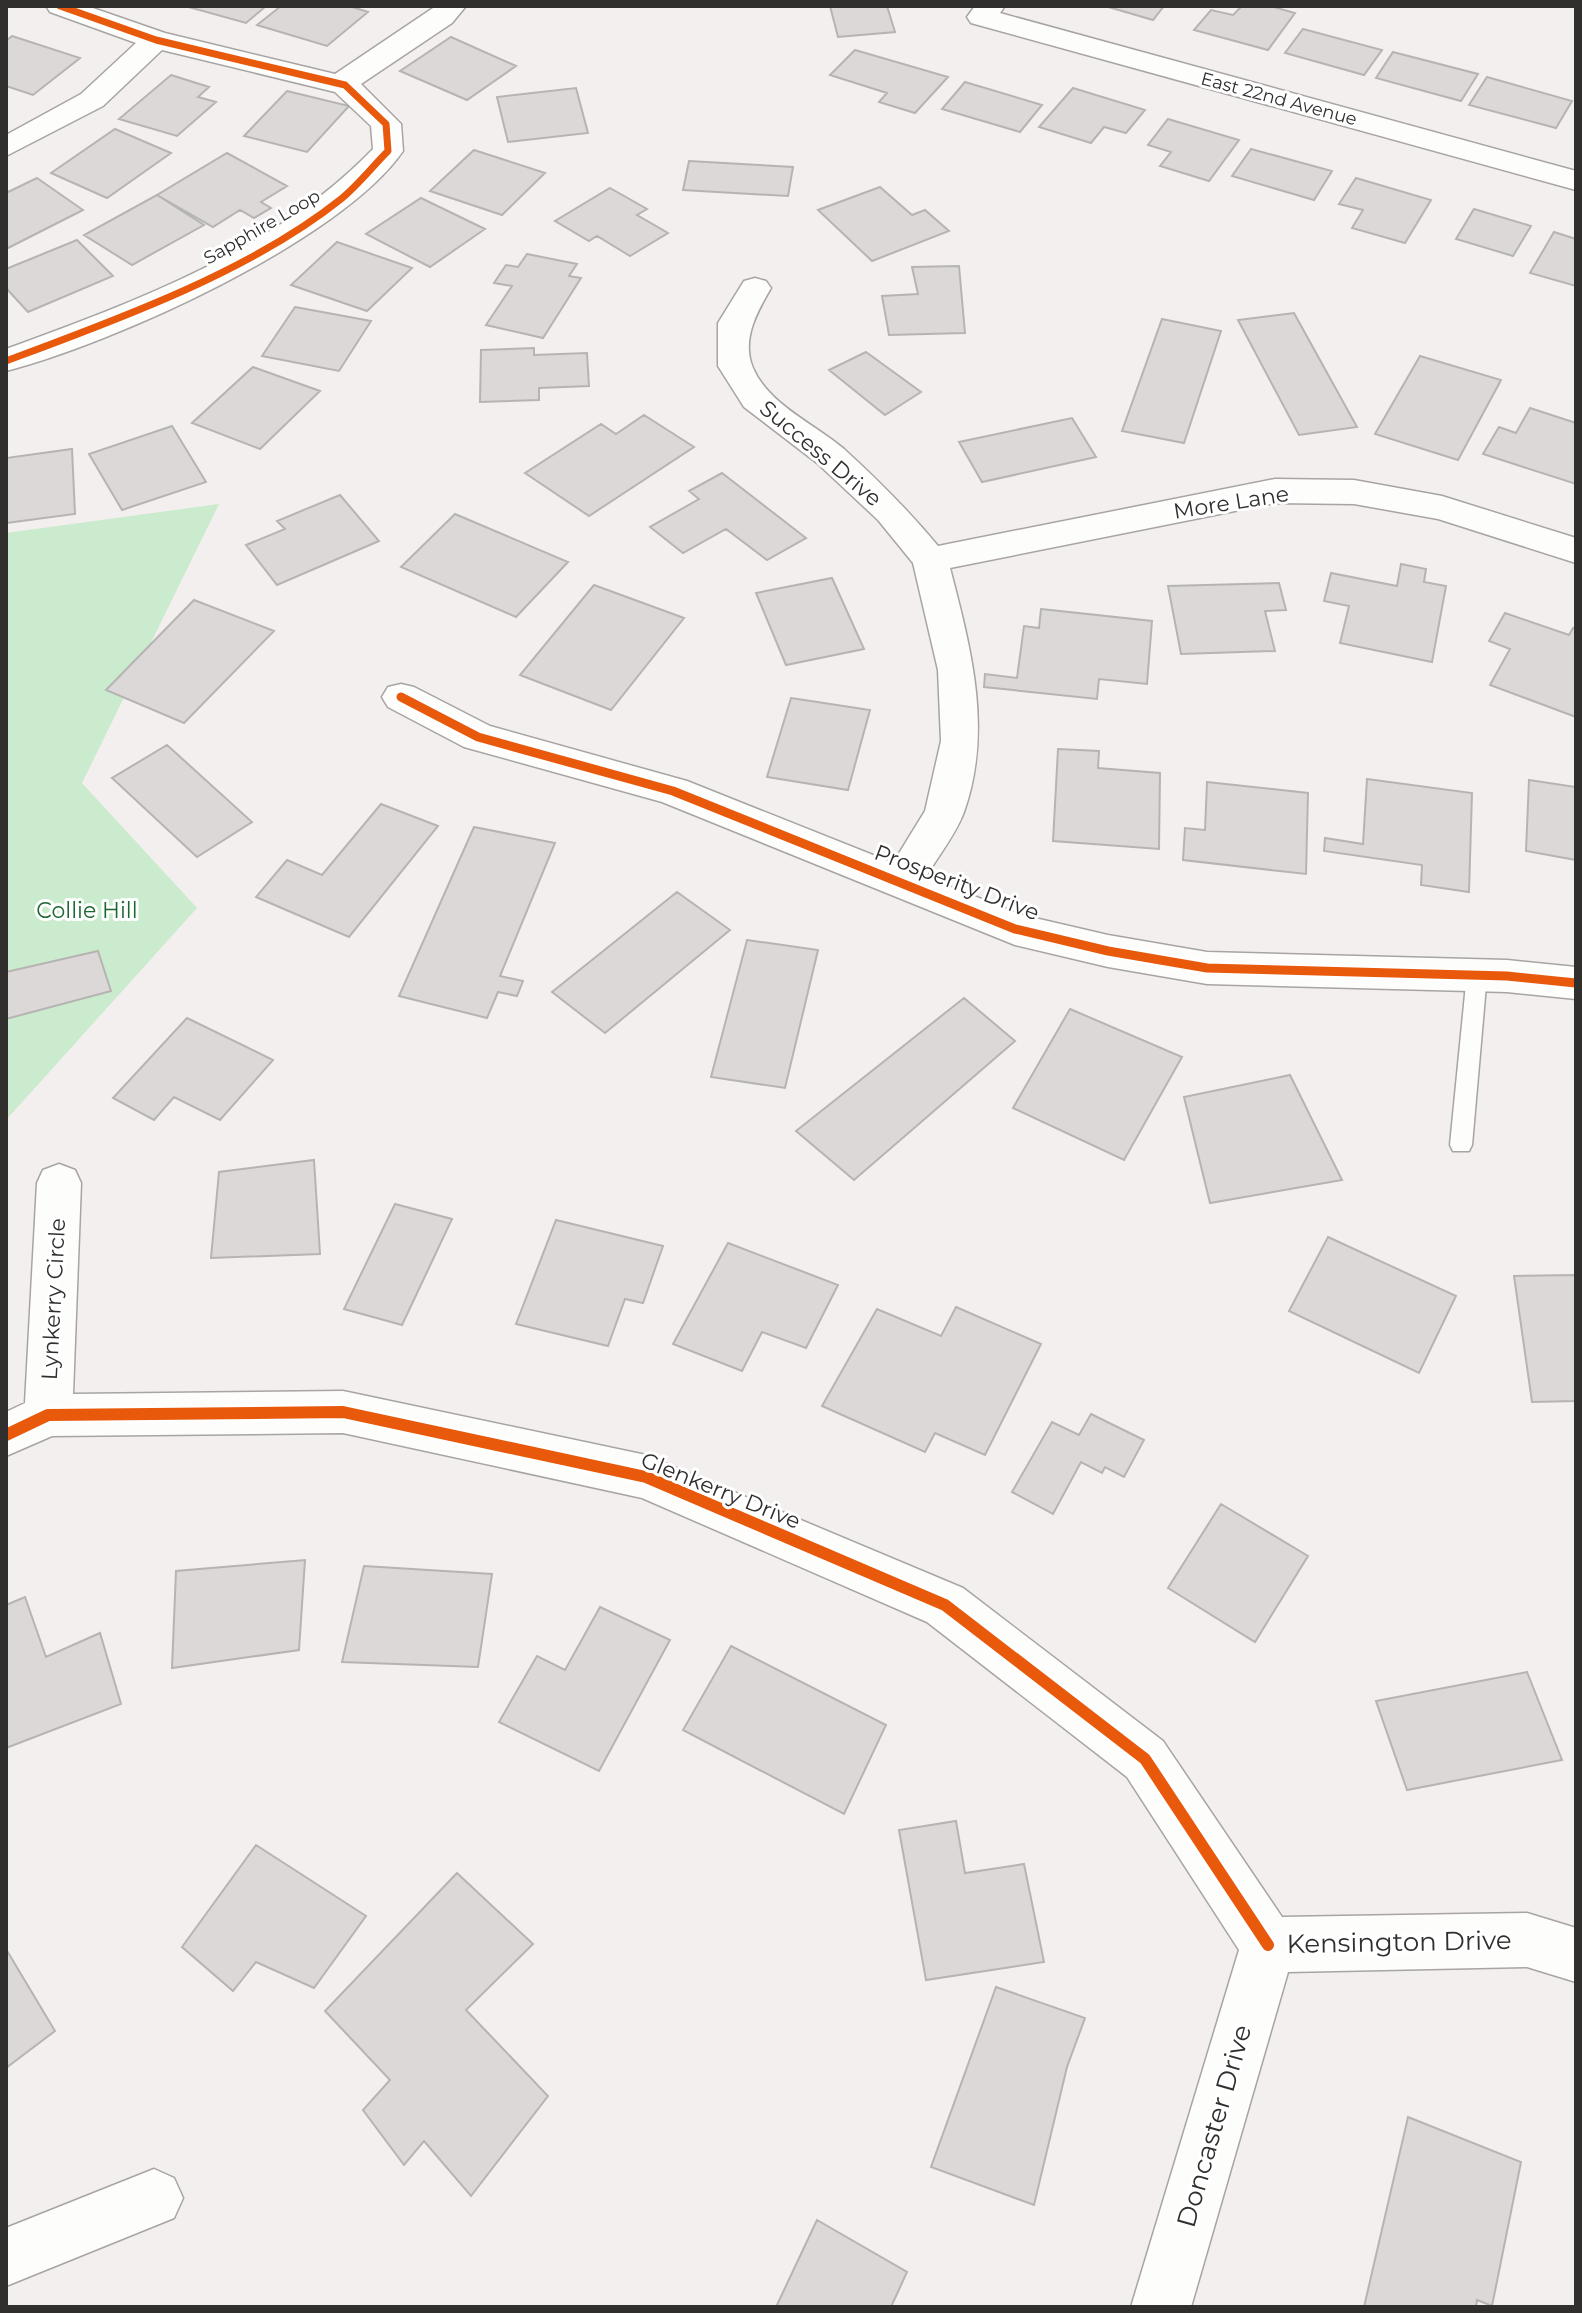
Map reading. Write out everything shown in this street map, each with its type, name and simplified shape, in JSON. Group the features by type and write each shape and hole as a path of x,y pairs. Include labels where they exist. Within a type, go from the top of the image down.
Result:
{"street":[{"name":"Sapphire Loop","path":"6,361 123,318 199,283 333,205 388,151 386,124 340,84 156,40 60,6"},
{"path":"340,84 442,17 452,6"},
{"name":"East 22nd Avenue","path":"986,12 1576,181"},
{"path":"6,147 92,100 156,40"},
{"name":"Success Drive","path":"755,288 734,323 735,366 756,399 829,455 890,512 930,560 957,670 960,741 944,813 901,884"},
{"name":"More Lane","path":"930,560 1275,491 1354,492 1442,508 1576,551"},
{"name":"Prosperity Drive","path":"401,697 478,737 673,791 1015,929 1108,951 1207,968 1477,974 1576,983"},
{"name":"Lynkerry Circle","path":"27,1425 59,1183"},
{"name":"Glenkerry Drive","path":"27,1425 343,1412 646,1477 945,1605 1145,1759 1268,1945"},
{"name":"Kensington Drive","path":"1268,1945 1527,1940 1576,1955"},
{"name":"Doncaster Drive","path":"1161,2307 1268,1945"},
{"path":"6,2257 154,2198"}],"lane":[{"path":"1461,1145 1477,974"}],"green space":[{"name":"Collie Hill","path":"219,504 82,783 197,908 6,1120 6,533"}],"building":[{"path":"185,6 266,6 246,23"},
{"path":"281,6 349,6 368,12 327,46 257,25"},
{"path":"830,6 887,6 895,32 838,37"},
{"path":"1105,6 1164,6 1153,20"},
{"path":"1242,6 1270,6 1295,13 1268,50 1194,30 1211,10 1233,15"},
{"path":"1303,29 1382,50 1364,75 1285,53"},
{"path":"12,36 80,58 33,95 6,86 6,41"},
{"path":"451,37 516,66 467,100 400,71"},
{"path":"855,50 948,77 915,113 879,102 887,93 830,75"},
{"path":"1393,52 1478,74 1461,101 1376,78"},
{"path":"171,75 209,87 198,97 216,102 177,136 119,119"},
{"path":"1487,77 1572,101 1556,128 1469,105"},
{"path":"965,82 1042,105 1020,132 942,109"},
{"path":"576,88 588,133 508,142 497,97"},
{"path":"1073,88 1145,110 1126,133 1104,127 1091,143 1039,127"},
{"path":"287,91 349,106 307,152 244,136"},
{"path":"1168,119 1239,140 1209,181 1160,166 1171,152 1148,145"},
{"path":"115,129 171,153 107,198 51,173"},
{"path":"1251,149 1332,171 1314,200 1232,176"},
{"path":"474,150 545,173 502,215 430,191"},
{"path":"227,153 287,186 261,202 271,208 254,218 240,210 213,227 157,195"},
{"path":"689,161 793,167 788,196 683,190"},
{"path":"37,178 83,210 6,249 6,193"},
{"path":"1356,178 1431,200 1405,243 1352,228 1363,210 1339,204"},
{"path":"880,187 912,215 925,210 949,231 872,261 818,210"},
{"path":"610,188 647,209 637,215 668,233 630,256 597,236 589,241 555,221"},
{"path":"157,195 204,225 132,265 84,235"},
{"path":"421,198 485,229 430,267 366,234"},
{"path":"1474,209 1531,226 1513,256 1456,239"},
{"path":"1554,232 1576,239 1576,286 1530,273"},
{"path":"77,240 113,276 28,312 6,288 6,269"},
{"path":"337,242 412,268 367,311 291,285"},
{"path":"527,254 577,264 569,276 581,278 543,338 486,325 512,286 494,283 506,265 518,267"},
{"path":"959,266 965,333 889,335 882,296 918,294 912,267"},
{"path":"295,307 371,321 339,371 262,356"},
{"path":"1294,313 1357,427 1299,435 1238,320"},
{"path":"1162,319 1221,331 1184,443 1122,431"},
{"path":"534,348 534,355 587,353 589,386 539,388 539,400 480,402 481,350"},
{"path":"866,352 921,392 885,415 829,370"},
{"path":"1420,356 1501,380 1458,460 1375,434"},
{"path":"253,367 320,391 260,449 192,423"},
{"path":"1530,408 1576,423 1576,484 1483,454 1499,427 1516,433"},
{"path":"644,415 694,447 589,516 525,473 601,424 616,434"},
{"path":"1072,418 1096,457 982,482 959,442"},
{"path":"172,426 206,482 122,510 89,454"},
{"path":"72,449 75,514 6,523 6,458"},
{"path":"722,473 806,538 767,560 726,529 683,553 650,527 699,499 689,491"},
{"path":"340,495 379,541 277,585 246,545 285,529 277,521"},
{"path":"455,514 568,562 516,617 401,567"},
{"path":"1401,564 1426,569 1424,582 1446,586 1432,662 1340,643 1349,606 1324,601 1331,573 1397,586"},
{"path":"832,578 864,649 786,665 756,593"},
{"path":"1279,583 1286,610 1265,611 1275,651 1181,654 1168,586"},
{"path":"594,585 684,618 611,710 520,675"},
{"path":"194,600 274,631 184,723 106,690"},
{"path":"1041,609 1152,621 1147,684 1099,679 1097,699 984,687 985,674 1017,678 1024,626 1039,628"},
{"path":"1505,613 1569,635 1573,628 1576,629 1576,717 1490,685 1510,649 1489,641"},
{"path":"791,698 870,710 848,790 767,777"},
{"path":"167,745 252,822 197,857 112,778"},
{"path":"1058,749 1099,751 1098,768 1160,773 1159,849 1053,841"},
{"path":"1367,779 1472,793 1469,892 1421,885 1422,865 1324,851 1325,838 1363,844"},
{"path":"1529,780 1576,787 1576,860 1526,851"},
{"path":"1207,782 1308,793 1306,874 1183,860 1185,828 1205,830"},
{"path":"381,804 438,826 349,937 256,897 287,860 322,875"},
{"path":"474,827 555,843 500,976 523,981 517,996 498,992 487,1018 399,996"},
{"path":"677,892 730,930 605,1033 552,992"},
{"path":"747,940 818,950 785,1088 711,1077"},
{"path":"98,951 111,991 6,1019 6,972"},
{"path":"964,998 1015,1041 854,1180 796,1131"},
{"path":"1070,1009 1182,1057 1124,1160 1013,1108"},
{"path":"187,1018 273,1060 220,1120 174,1097 154,1120 113,1098"},
{"path":"1290,1075 1342,1180 1210,1203 1184,1097"},
{"path":"314,1160 320,1254 211,1258 219,1172"},
{"path":"395,1204 452,1219 402,1325 344,1309"},
{"path":"556,1220 663,1246 643,1303 625,1299 608,1346 516,1324"},
{"path":"1328,1237 1456,1296 1419,1373 1289,1311"},
{"path":"728,1243 838,1285 806,1348 762,1332 742,1371 673,1344"},
{"path":"1576,1275 1576,1401 1532,1402 1514,1276"},
{"path":"956,1307 1041,1344 985,1455 935,1433 925,1452 822,1406 877,1309 941,1336"},
{"path":"1091,1414 1144,1440 1124,1477 1105,1467 1102,1473 1081,1462 1053,1514 1012,1492 1052,1422 1079,1435"},
{"path":"1221,1504 1308,1556 1255,1642 1168,1588"},
{"path":"305,1560 299,1650 172,1668 176,1571"},
{"path":"364,1566 492,1574 478,1667 342,1662"},
{"path":"25,1597 46,1657 100,1633 121,1704 6,1748 6,1605"},
{"path":"600,1607 670,1640 599,1771 499,1722 537,1656 565,1670"},
{"path":"731,1646 886,1725 844,1814 683,1730"},
{"path":"1527,1672 1562,1760 1407,1790 1376,1701"},
{"path":"956,1821 965,1873 1024,1864 1044,1962 926,1980 899,1830"},
{"path":"256,1845 366,1916 314,1988 256,1962 233,1991 182,1947"},
{"path":"457,1873 533,1944 466,2010 548,2096 471,2196 424,2141 404,2165 363,2110 390,2080 325,2011"},
{"path":"6,1949 55,2031 6,2068"},
{"path":"996,1987 1085,2018 1067,2067 1034,2205 931,2167"},
{"path":"1408,2117 1521,2162 1492,2306 1477,2300 1476,2307 1364,2307"},
{"path":"817,2220 907,2272 891,2307 776,2307"}],"cycle path":[{"path":"6,361 132,312 254,253 339,200 388,151 386,124 345,85 156,40 60,6"},
{"path":"401,697 478,737 673,791 1015,929 1108,951 1207,968 1507,976 1576,983"},
{"path":"6,1435 48,1415 343,1412 646,1477 945,1605 1145,1759 1268,1945"}]}
